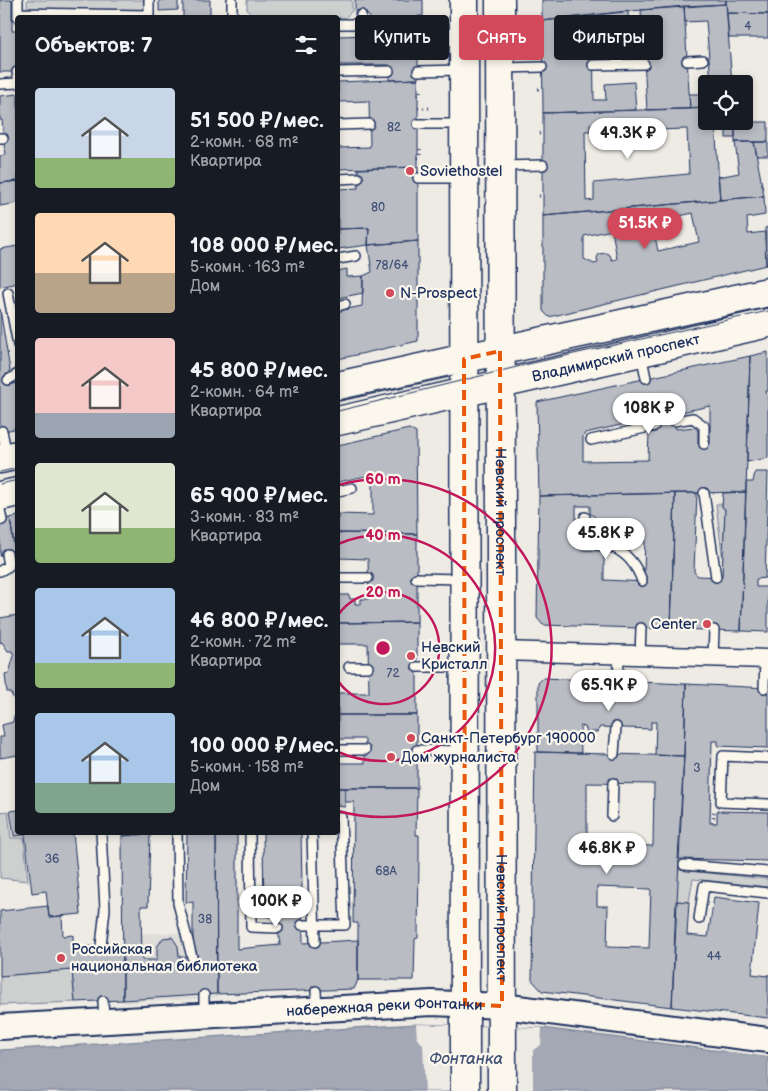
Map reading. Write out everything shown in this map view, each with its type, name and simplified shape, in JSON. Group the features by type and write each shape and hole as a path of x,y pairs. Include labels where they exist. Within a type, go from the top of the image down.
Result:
{"main road":[{"path":"464,0 465,1091"},
{"name":"Невский проспект","path":"500,0 502,1091"},
{"name":"Владимирский проспект","path":"340,386 768,292"},
{"name":"Владимирский проспект","path":"340,421 500,384 644,365 768,323"},
{"path":"1,508 15,495"},
{"name":"набережная реки Фонтанки","path":"0,1027 104,1011 317,1000 432,1003 465,1014 768,1040"}],"street":[{"path":"502,651 767,659"}],"lane":[{"path":"18,0 18,15"},
{"path":"149,0 149,15"},
{"path":"232,0 232,15"},
{"path":"340,24 355,24"},
{"path":"688,61 703,60"},
{"path":"593,65 644,64"},
{"path":"500,68 542,67"},
{"path":"418,71 464,70"},
{"path":"340,72 389,71"},
{"path":"0,84 15,83"},
{"path":"340,125 369,124"},
{"path":"418,124 464,124"},
{"path":"500,166 543,166"},
{"path":"340,180 358,178"},
{"path":"418,178 464,178"},
{"path":"340,259 356,256"},
{"path":"8,293 15,329"},
{"path":"8,380 15,376"},
{"path":"674,421 693,418 704,426 704,444"},
{"path":"591,440 654,426"},
{"path":"2,431 8,457"},
{"path":"340,491 352,488"},
{"path":"704,493 716,577"},
{"path":"586,517 586,529 589,537 596,543 617,550 628,558 637,569 642,581"},
{"path":"0,571 9,566 7,554"},
{"path":"340,578 368,578"},
{"path":"416,578 465,579"},
{"path":"640,655 641,628"},
{"path":"713,658 714,630"},
{"path":"618,655 618,681"},
{"path":"764,688 767,659"},
{"path":"349,667 368,667"},
{"path":"417,667 465,667"},
{"path":"614,754 616,728"},
{"path":"762,747 765,758 723,756 722,802 768,804"},
{"path":"340,750 365,750"},
{"path":"417,750 465,751"},
{"path":"612,816 613,783"},
{"path":"302,925 345,925 340,817"},
{"path":"101,835 105,909 101,946"},
{"path":"177,835 178,904 192,957"},
{"path":"250,835 251,927 278,928"},
{"path":"312,835 315,942"},
{"path":"684,865 768,872"},
{"path":"699,919 704,886 768,893"}],"path":[{"path":"418,95 420,95 420,86"},
{"path":"418,108 431,108"},
{"path":"418,158 420,158 420,149"}],"highlighted area":[{"path":"500,351 502,1006 465,1004 464,359"}],"shaded area":[{"path":"27,0 145,0 145,12 27,10"},
{"path":"247,0 352,0 352,11 345,18 340,18 340,15 251,15 247,9"},
{"path":"716,504 722,504 722,507 725,509 723,562"},
{"path":"8,811 11,838 24,838 28,881 0,878 0,812"},
{"path":"678,870 768,879 768,887 693,879 689,902 676,901"},
{"path":"217,932 217,998 123,1003 122,934"},
{"path":"72,970 75,1002 0,1005 0,976"}],"water":[{"name":"Фонтанка","path":"416,1024 542,1028 768,1057 768,1091 0,1091 0,1050"}],"pier":[{"path":"416,1024 542,1028 541,1045 533,1050 533,1091 425,1091 423,1044 417,1039"},
{"path":"724,1049 768,1054 768,1057 724,1051"}],"building":[{"path":"0,0 12,0 12,31 15,31 15,72 0,72"},
{"path":"159,0 178,0 178,10 159,11"},
{"path":"183,0 210,0 210,15 183,15"},
{"path":"355,0 423,0 423,15 355,15"},
{"path":"542,0 726,0 726,4 596,15 554,15 554,20 544,21 544,15 542,15"},
{"path":"726,0 768,0 768,14 727,13"},
{"path":"726,4 731,75 710,75 706,21 685,22 684,6"},
{"path":"684,6 690,109 647,110 644,60 663,60 663,15 641,15 641,10"},
{"path":"628,11 628,15 594,15"},
{"path":"727,13 768,14 768,38 729,38"},
{"path":"554,20 554,60 593,60 594,100 606,100 605,84 634,82 636,110 543,113 544,21"},
{"path":"340,36 355,36 355,60 418,60 418,79 389,80 389,65 340,65"},
{"path":"418,79 418,167 340,169 340,148 370,147 369,101 340,102 340,82"},
{"path":"15,94 15,181 0,183 0,156 5,155 2,120 0,120 0,96"},
{"path":"689,94 698,94 698,108 690,109"},
{"path":"698,108 698,130 716,130 720,200 543,216 543,113","holes":["599,123 600,141 656,138 655,130 687,129 689,174 594,183 594,200 586,201 585,131 590,131 590,124"]},
{"path":"753,122 768,122 768,142 735,142 735,130 753,130"},
{"path":"726,130 735,130 735,138 726,138"},
{"path":"735,142 754,142 764,196 720,200 718,177 739,173"},
{"path":"754,142 768,142 768,156 757,156"},
{"path":"418,167 418,241 368,245 369,228 340,229 340,189 358,188 358,169"},
{"path":"15,181 15,204 0,206 0,183"},
{"path":"764,196 765,215 747,218 748,234 765,232 766,265 549,317 543,311 543,216","holes":["693,213 699,242 658,251 652,222","612,230 617,259 612,260 607,253 599,254 597,258 598,263 594,264 584,259 584,236"]},
{"path":"768,227 768,265 766,265 765,228"},
{"path":"369,228 368,245 340,249 340,229"},
{"path":"418,241 418,341 340,359 340,311 362,306 363,276 372,272 368,245"},
{"path":"15,246 15,284 0,287 0,249"},
{"path":"347,269 347,277 363,276 363,293 340,298 340,271"},
{"path":"0,309 10,370 7,375 9,385 15,384 15,429 0,432"},
{"path":"768,352 768,391 766,391 768,401 768,458 747,462 750,356"},
{"path":"750,356 746,492 539,496 537,402","holes":["710,406 710,444 698,444 698,431 695,427 676,429 672,414","652,418 656,432 649,433 648,460 583,461 583,437 585,433"]},
{"path":"409,429 416,433 417,534 340,533 340,514 373,515 373,480 366,476 340,482 340,445"},
{"path":"755,472 768,472 765,578 756,579 756,587 768,587 768,632 741,631 746,482 753,482"},
{"path":"746,492 741,631 671,629 675,493 697,493 694,572 698,576 722,577 725,509 722,507 723,493"},
{"path":"675,493 671,629 543,625 537,618 539,496","holes":["576,506 590,506 590,513 595,517 595,536 645,535 644,574 647,577 647,582 604,580 603,551 580,550 580,530 576,530"]},
{"path":"15,517 15,552 10,518"},
{"path":"10,518 15,553 0,556 0,520"},
{"path":"340,533 417,534 417,622 340,623 340,595 349,595 350,599 355,599 355,604 361,604 361,599 369,599 368,559 340,558"},
{"path":"15,616 15,701 10,692 7,692 5,674 9,673 14,656 12,651 8,651 2,642 0,643 0,618"},
{"path":"417,622 417,715 340,715 340,693 369,693 368,644 340,644 340,623"},
{"path":"543,678 686,684 684,756 655,755 656,722 651,722 651,729 600,727 597,732 587,732 585,727 580,726 581,753 538,752 538,683"},
{"path":"686,684 768,688 768,748 718,746 718,741 712,741 710,823 717,823 717,811 768,812 768,861 678,859"},
{"name":"Дом журналиста","path":"340,715 417,715 417,788 340,788 340,763 365,763 365,739 340,739"},
{"path":"14,716 15,756 0,758 0,737 4,737 2,725 13,722"},
{"path":"535,752 684,756 672,1007 542,991 532,980","holes":["587,783 654,784 653,846 587,845","597,887 651,889 649,948 607,947 608,906 597,906"]},
{"path":"340,788 345,788 345,807 340,806"},
{"path":"345,788 417,788 416,835 419,835 418,938 415,939 414,980 358,980 358,923 353,923 354,802 345,802"},
{"path":"15,810 15,835 25,835 14,836 10,811"},
{"path":"25,835 73,835 81,914 49,917 46,891 32,893"},
{"path":"150,835 148,906 141,906 142,960 157,960 157,947 163,938 172,937 178,946 179,957 198,957 193,943 193,902 186,903 187,835 216,835 217,994 123,1000 122,836"},
{"path":"216,835 237,835 237,949 280,945 277,918 264,916 263,835 301,835 303,943 358,940 358,980 354,989 217,994"},
{"path":"714,897 759,903 752,974 768,976 768,1018 672,1007 676,901 689,902 687,935 708,937"},
{"name":"Российская национальная библиотека","path":"48,906 49,917 62,916 63,936 73,935 73,947 123,945 123,1000 75,1002 72,970 0,976 0,911"}],"tram line":[{"path":"340,411 533,363 768,311"},
{"path":"340,400 453,375"},
{"path":"0,472 15,469"},
{"path":"0,484 15,481"}],"place":[{"name":"Soviethostel","path":"410,171"},
{"name":"N-Prospect","path":"390,293"},
{"name":"Center","path":"707,624"},
{"name":"Невский Кристалл","path":"411,656"},
{"name":"Санкт-Петербург 190000","path":"411,738"},
{"name":"Дом журналиста","path":"391,757"},
{"name":"Российская национальная библиотека","path":"61,958"}]}
